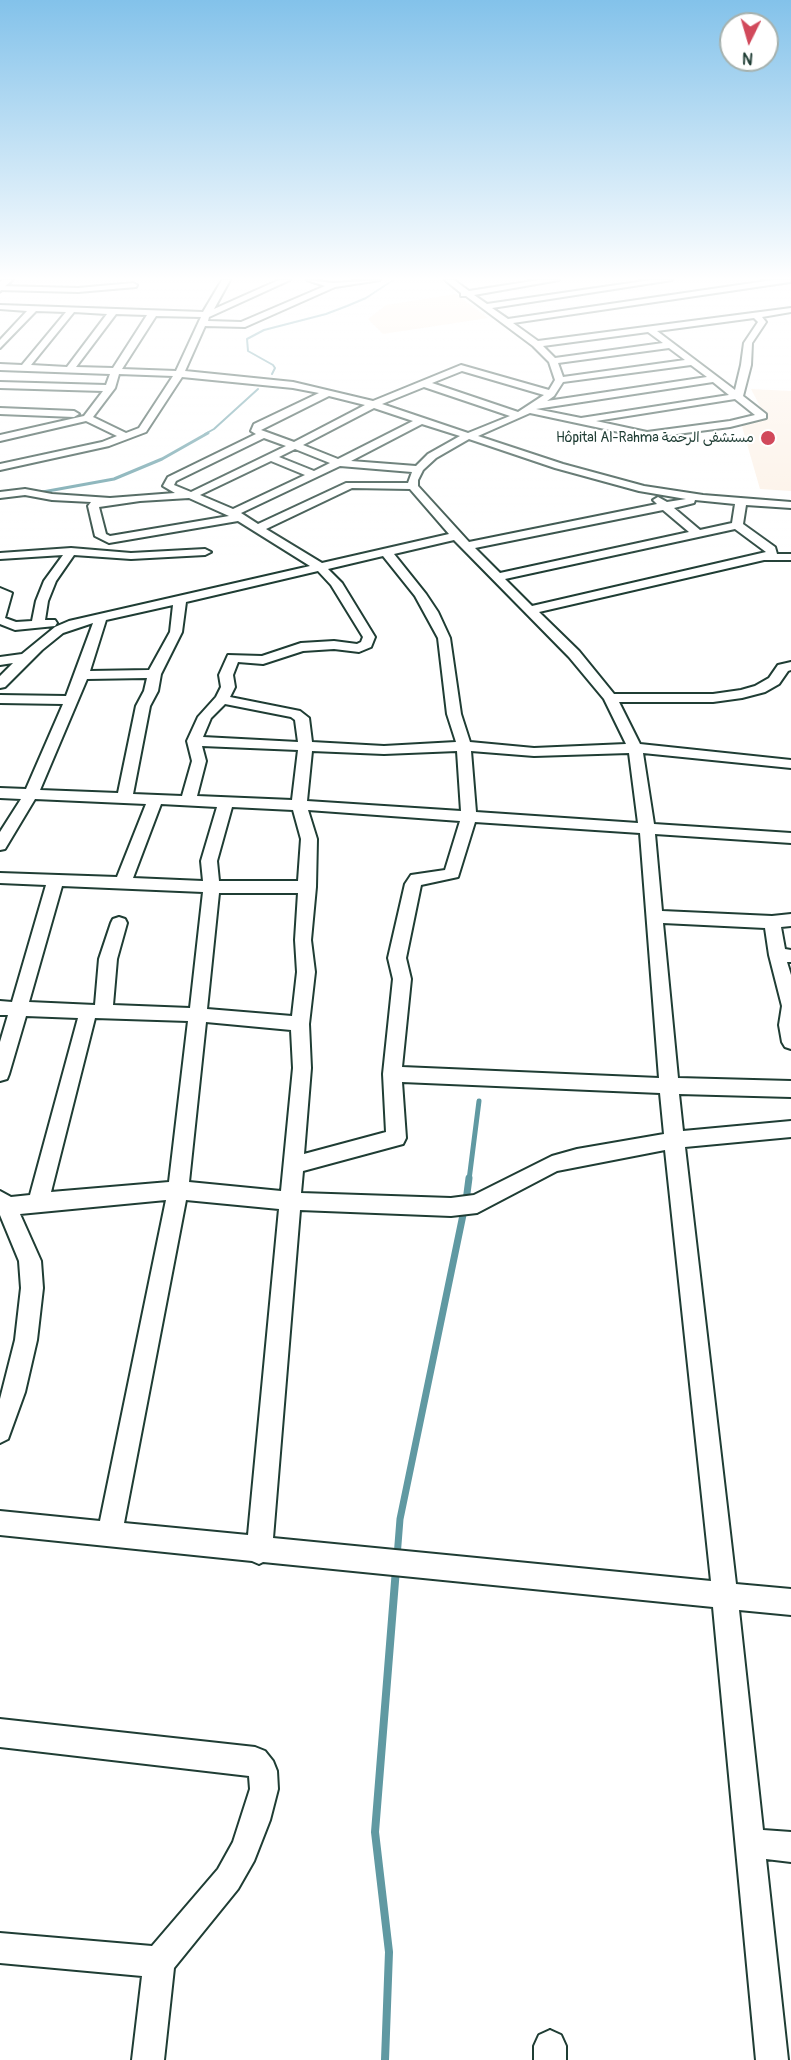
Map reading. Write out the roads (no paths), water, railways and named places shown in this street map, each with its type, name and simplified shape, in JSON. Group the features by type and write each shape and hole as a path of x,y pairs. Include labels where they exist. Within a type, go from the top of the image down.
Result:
{"street":[{"path":"0,438 89,417 110,388 114,376"},
{"path":"0,467 127,437 143,430 179,376"},
{"path":"207,376 268,381 329,392 374,404 583,473 643,489 703,498 791,505"},
{"path":"422,420 237,515 103,539 93,506 98,503 192,495 374,404 442,376"},
{"path":"487,376 551,394"},
{"path":"559,376 560,380"},
{"path":"588,376 560,380 551,394 528,410 444,447 418,469 413,486 462,541 574,654 610,698 635,748 647,830 674,1140 725,1595 772,2060"},
{"path":"423,383 528,410 647,435 730,424 763,416 711,376"},
{"path":"738,396 743,376"},
{"path":"528,410 715,379"},
{"path":"0,385 110,388"},
{"path":"329,392 255,428 264,434 339,464 418,469"},
{"path":"580,421 738,396"},
{"path":"0,411 89,417 127,437"},
{"path":"0,438 21,412"},
{"path":"188,801 199,761 194,741 206,717 222,699 228,687 226,675 233,658 263,660 301,647 334,645 359,648 366,644 369,637 336,584 320,567 237,515 168,486 172,479 264,434"},
{"path":"271,457 314,475"},
{"path":"259,528 350,485 413,486"},
{"path":"643,489 698,534"},
{"path":"0,495 25,492 52,497 120,501"},
{"path":"0,684 49,637 73,624 386,552 462,541 703,498"},
{"path":"737,525 741,502"},
{"path":"497,577 737,525 771,549 772,553 764,557"},
{"path":"0,556 71,551 131,556 205,552"},
{"path":"38,623 42,601 50,581 71,551"},
{"path":"293,1165 396,1138 392,1074 402,979 397,958 413,884 417,879 452,873 470,816 464,746 454,714 444,638 426,603 386,552"},
{"path":"530,610 764,557 791,557"},
{"path":"0,592 6,593 6,596 0,618 15,626 38,623 73,624"},
{"path":"125,797 135,741 154,674 176,632 180,598"},
{"path":"0,845 31,794 82,675 101,617"},
{"path":"0,661 25,658"},
{"path":"610,698 713,698 741,694 760,689 774,681 783,668 791,666"},
{"path":"82,675 154,674"},
{"path":"0,699 71,700"},
{"path":"222,699 295,714 302,718 305,747 299,805 309,839 308,887 303,940 306,972 300,1024 302,1068 259,1551"},
{"path":"194,741 384,750 464,746 534,752 635,748 791,765"},
{"path":"0,793 299,805 791,838"},
{"path":"123,883 156,798"},
{"path":"110,1533 178,1190 212,887 209,861 226,803"},
{"path":"0,878 212,887 308,887"},
{"path":"0,1074 9,1008 55,881"},
{"path":"655,917 771,922 791,920"},
{"path":"771,922 784,955 791,1006 790,1030"},
{"path":"38,1202 96,1012 119,923"},
{"path":"9,1008 199,1015 300,1024"},
{"path":"392,1074 558,1083 791,1089"},
{"path":"0,1431 14,1392 26,1340 32,1288 30,1261 4,1203 178,1190 289,1201 451,1207 477,1204 552,1164 577,1157 674,1140 791,1129"},
{"path":"0,1523 110,1533 259,1551 791,1602"},
{"path":"0,1733 255,1761 263,1771 264,1789 256,1820 244,1851 228,1879 159,1962 148,2060"},
{"path":"751,1843 791,1847"},
{"path":"0,1948 159,1962"}],"waterway":[{"path":"205,434 214,429 258,389"},
{"path":"37,493 114,479 162,459 208,433"},
{"path":"469,1180 479,1101"},
{"path":"466,1201 469,1178"},
{"path":"397,1557 400,1519 464,1210"},
{"path":"385,2060 389,1952 375,1832 396,1569"}],"place":[{"name":"Hôpital Al-Rahma مستشفى الرحمة","path":"768,438"}]}
